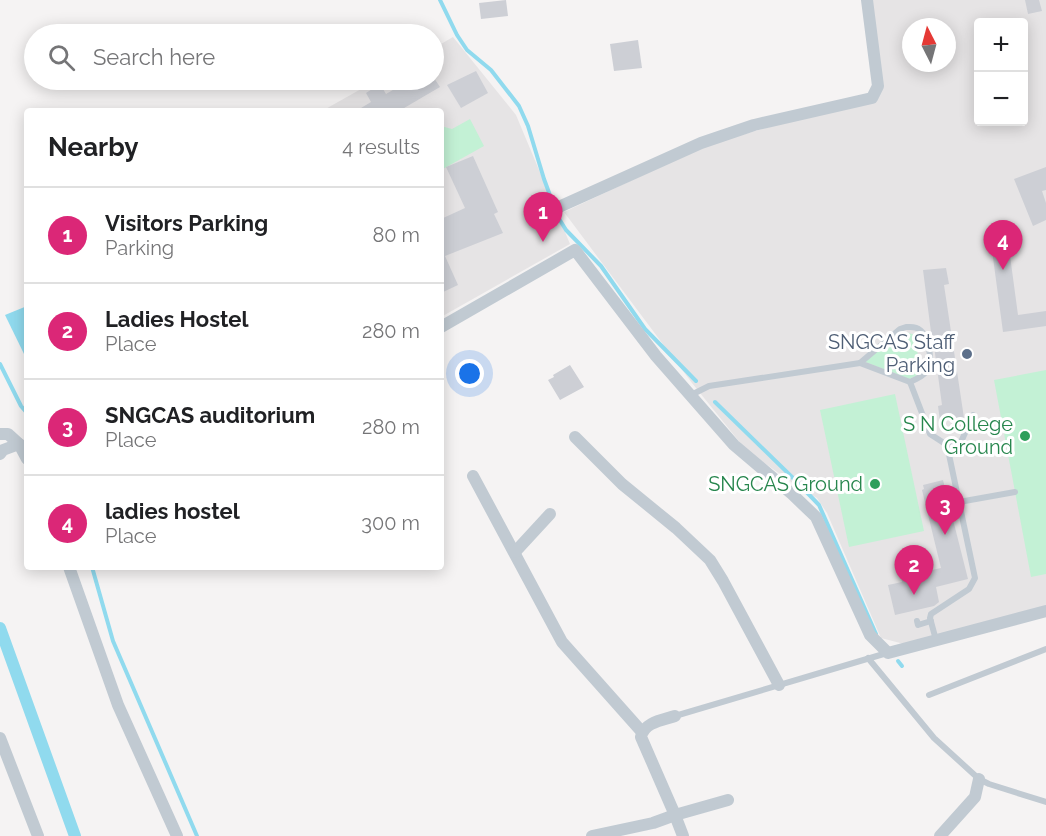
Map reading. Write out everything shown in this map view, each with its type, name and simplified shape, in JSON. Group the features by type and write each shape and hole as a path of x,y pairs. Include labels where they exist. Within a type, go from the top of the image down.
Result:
{"street":[{"path":"561,206 701,142 754,125 872,98 878,86 867,0"},
{"path":"444,325 575,250 657,356 734,445 792,494 816,518 870,636 888,653 1046,611"},
{"path":"0,434 8,434 19,444 24,453"},
{"path":"575,437 622,484 676,528 710,560 779,685"},
{"path":"0,454 3,450 19,444"},
{"path":"473,476 562,642 642,732 646,748 683,836"},
{"path":"515,552 550,514"},
{"path":"70,570 118,705 177,836"},
{"path":"642,732 647,726 675,716"},
{"path":"0,738 38,836"},
{"path":"940,836 975,796 979,779"},
{"path":"592,836 653,823 728,800"}],"lane":[{"path":"691,396 709,386 860,363 910,382 922,376 929,366 927,341 922,331 916,327 900,329 860,363"},
{"path":"910,382 930,434 947,445 961,442 974,415"},
{"path":"936,640 931,621 932,614 969,589 975,582 947,445"},
{"path":"959,502 1015,492"},
{"path":"917,621 918,625 931,621"},
{"path":"929,695 1046,649"},
{"path":"675,716 888,653"},
{"path":"868,658 934,738 979,779 1046,802"}],"shaded area":[{"path":"870,0 1046,0 1046,606 904,644 881,638 827,513 817,498 746,450 692,383 564,212 705,146 875,98"},
{"path":"453,37 516,115 570,244 444,315 444,108 327,108 359,90 444,90 444,42"}],"green space":[{"path":"470,119 484,146 444,168 444,127 452,129"},
{"path":"906,332 915,335 920,371 916,376 909,379 863,361"},
{"name":"S N College Ground","path":"1046,370 1046,574 1031,577 994,380"},
{"name":"SNGCAS Ground","path":"895,394 924,531 849,547 820,410"}],"water":[{"path":"24,307 24,354 5,315"}],"building":[{"path":"506,0 508,16 481,19 479,3"},
{"path":"1025,0 1039,0 1042,11 1028,14"},
{"path":"638,40 642,68 614,71 610,44"},
{"path":"476,71 488,93 461,108 447,85"},
{"path":"371,90 384,90 386,94 393,90 435,90 404,108 361,108 371,102 366,93"},
{"path":"473,156 498,212 494,214 503,233 445,256 458,285 444,292 444,218 465,208 446,167"},
{"path":"1046,167 1046,190 1042,191 1046,203 1046,220 1033,226 1014,179"},
{"path":"1006,226 1018,315 1046,311 1046,326 1003,332 989,228"},
{"path":"946,268 949,284 944,285 964,418 940,421 938,406 942,405 934,346 929,333 931,332 923,270"},
{"path":"570,365 584,387 560,400 548,380"},
{"path":"943,480 968,579 936,587 939,602 934,606 895,615 888,585 902,582 901,577 941,568 922,490 923,485"}],"waterway":[{"path":"440,0 467,50 491,70 519,106 528,126 558,217 566,230 601,266 645,329 696,381"},
{"path":"0,364 24,410"},
{"path":"715,402 819,505 876,634"},
{"path":"93,570 113,641 197,836"},
{"path":"0,628 75,836"},
{"path":"898,661 902,666"}],"place":[{"name":"Visitors Parking","path":"543,242"},
{"name":"ladies hostel","path":"1003,270"},
{"name":"SNGCAS Staff Parking","path":"967,354"},
{"name":"S N College Ground","path":"1025,436"},
{"name":"SNGCAS Ground","path":"875,484"},
{"name":"SNGCAS auditorium","path":"945,535"},
{"name":"Ladies Hostel","path":"914,595"}]}
